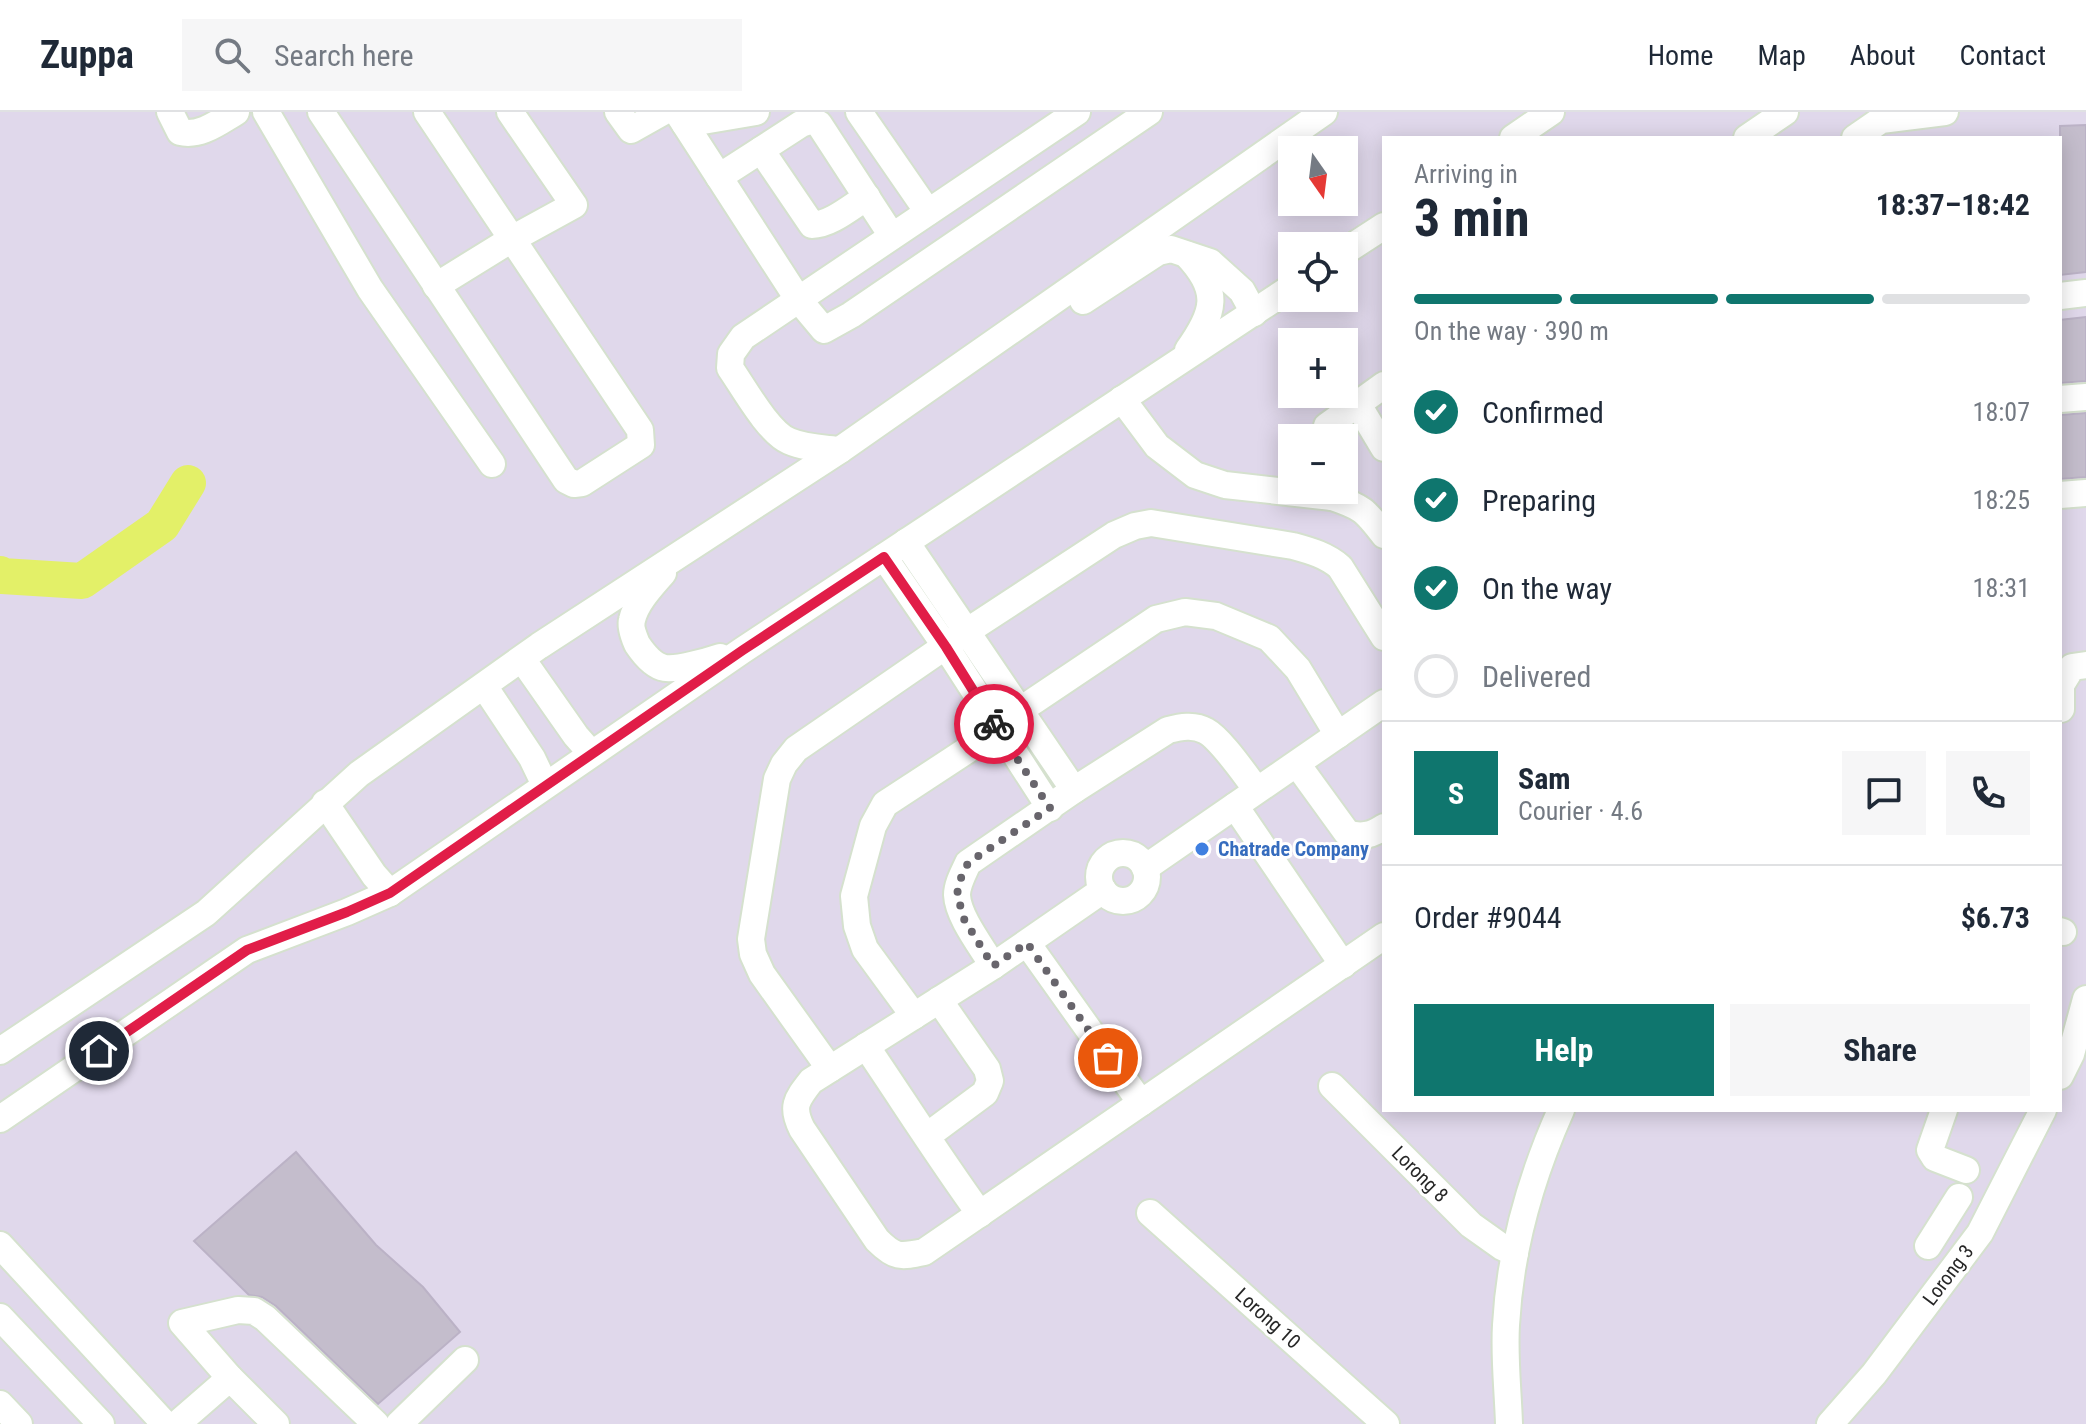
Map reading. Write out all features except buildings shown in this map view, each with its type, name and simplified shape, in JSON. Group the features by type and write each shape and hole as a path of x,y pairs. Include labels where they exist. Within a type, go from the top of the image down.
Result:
{"street":[{"path":"170,112 180,132 190,134 236,112"},
{"path":"266,112 370,289 492,464"},
{"path":"321,112 566,480 574,484 582,483 641,445 640,430 427,112"},
{"path":"436,286 574,205 510,112"},
{"path":"618,112 631,130 675,116 756,112"},
{"path":"859,112 928,212"},
{"path":"840,450 802,445 775,433 730,368 731,354 743,337 1077,112"},
{"path":"675,116 719,177 798,299 822,328 828,330 1149,112"},
{"path":"0,1051 206,913 359,774 522,659 840,450 1324,112"},
{"path":"1516,136 1551,112"},
{"path":"1750,136 1785,112"},
{"path":"1857,136 1879,116 1945,112"},
{"path":"719,177 801,124 810,121 819,124 892,236"},
{"path":"761,150 812,225 828,221 867,197"},
{"path":"1358,243 1382,227"},
{"path":"931,387 974,373 1158,252 1171,249 1210,262 1242,291 1254,313"},
{"path":"1178,362 1204,327 1210,312 1211,298 1206,279 1187,255"},
{"path":"2062,296 2086,293"},
{"path":"0,1119 247,950 390,893 743,650 1278,297"},
{"path":"1358,402 1382,386"},
{"path":"2062,399 2086,397"},
{"path":"1122,399 1157,446 1195,475 1225,485 1278,489"},
{"path":"1358,405 1382,445"},
{"path":"1330,424 1350,408"},
{"path":"2062,495 2086,493"},
{"path":"1355,504 1366,512 1382,532"},
{"path":"830,1069 762,974 753,954 751,939 777,779 796,749 1114,535 1135,526 1151,523 1293,546 1330,558 1340,567 1382,634"},
{"path":"906,542 998,730 1050,808"},
{"path":"677,556 644,596 631,621 634,638 642,652 664,668 702,663 743,650"},
{"path":"884,557 1019,711 1074,790"},
{"path":"1019,711 1156,619 1185,612 1216,616 1269,638 1298,669 1338,735"},
{"path":"522,659 591,753"},
{"path":"2062,683 2072,667 2086,665"},
{"path":"484,686 532,758 545,785"},
{"path":"2062,688 2069,708"},
{"path":"1382,708 1145,868 1145,885 1134,898 1117,900 1103,890 993,966 811,1081 798,1098 795,1114 877,1240 890,1253 902,1257 924,1252 1382,937"},
{"path":"993,966 964,919 957,894 961,878 968,863 1074,790 1168,730 1185,726 1206,731 1228,752 1257,790"},
{"path":"914,1016 865,949 857,926 854,896 873,826 885,804 998,730"},
{"path":"1297,764 1347,833 1356,836 1372,834 1382,828"},
{"path":"325,803 374,875 390,893"},
{"path":"1235,806 1343,965"},
{"path":"1027,943 1141,1103"},
{"path":"2062,1072 2071,1054 2086,999"},
{"path":"927,1136 985,1093 990,1081 987,1069 939,1000"},
{"path":"866,1046 941,1161 980,1214"},
{"name":"Lorong 8","path":"1332,1086 1471,1225 1515,1253"},
{"path":"1509,1424 1506,1324 1515,1253 1544,1148 1560,1112"},
{"path":"1943,1112 1930,1150 1935,1158 1966,1170"},
{"name":"Lorong 3","path":"1830,1424 1874,1374 1980,1233 2042,1112"},
{"path":"1928,1246 1959,1197"},
{"name":"Lorong 10","path":"1150,1213 1386,1424"},
{"path":"0,1245 165,1424"},
{"path":"276,1424 182,1323 238,1310 254,1311 376,1424"},
{"path":"0,1317 101,1424"},
{"path":"399,1424 465,1360"},
{"path":"177,1424 230,1378"},
{"path":"0,1404 19,1424"}],"waterway":[{"path":"0,574 82,581 162,525 188,483"}],"way so far":[{"path":"994,724 1050,808 968,863 957,894 964,919 993,966 1027,943 1108,1058"}],"place":[{"name":"Chatrade Company","path":"1202,849"}],"route":[{"path":"99,1051 247,950 390,893 591,753 884,557 994,724"}]}
